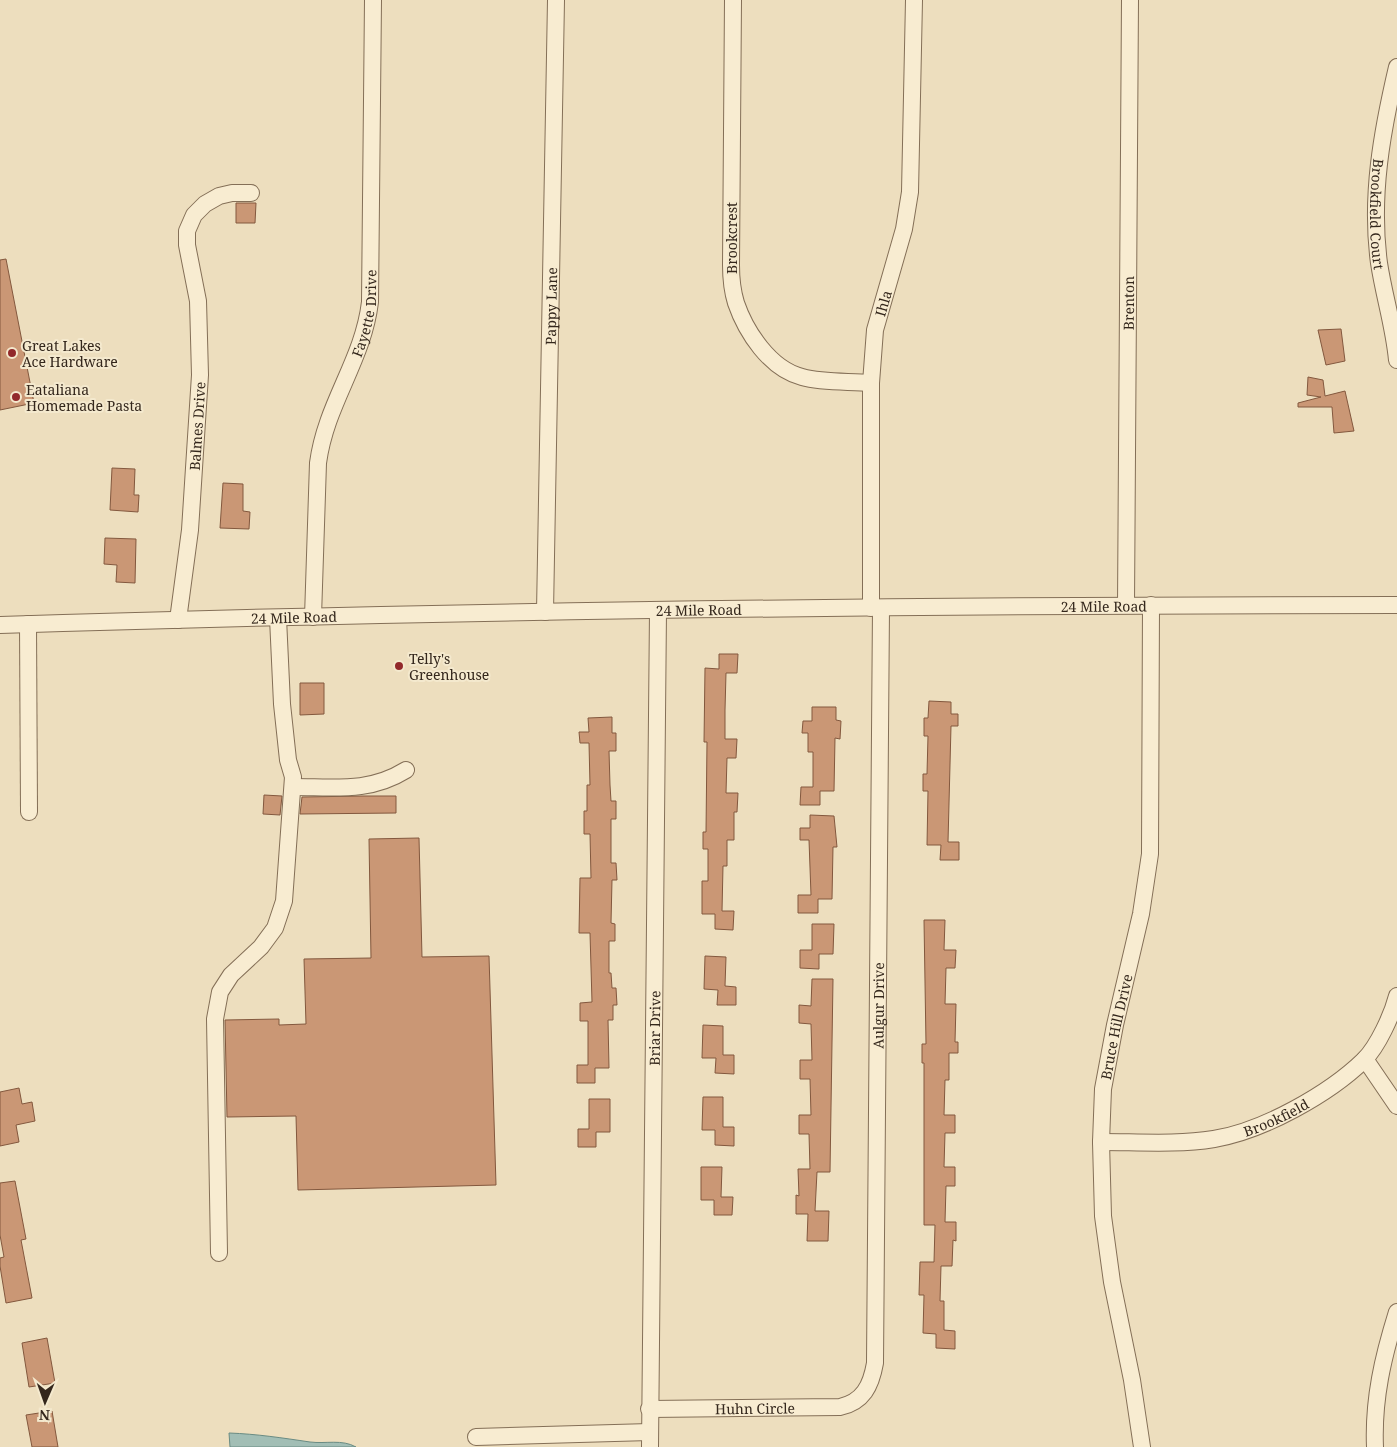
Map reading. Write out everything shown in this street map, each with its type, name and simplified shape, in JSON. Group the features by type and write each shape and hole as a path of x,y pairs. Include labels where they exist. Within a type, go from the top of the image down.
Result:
{"street":[{"name":"Fayette Drive","path":"314,617 320,443 327,419 364,337 370,302 373,0"},
{"name":"Pappy Lane","path":"545,612 556,0"},
{"name":"Brookcrest","path":"733,0 731,265 735,302 754,339 771,358 789,372 815,380 871,383"},
{"name":"Ihla","path":"876,608 871,383 875,330 904,229 910,192 914,0"},
{"name":"Brenton","path":"1126,605 1130,0"},
{"name":"Brookfield Court","path":"1397,66 1384,123 1376,191 1379,264 1397,360"},
{"name":"Balmes Drive","path":"178,620 190,530 200,375 198,301 187,244 187,231 194,214 204,204 219,196 232,193 251,194"},
{"name":"24 Mile Road","path":"0,625 545,612 1126,605 1397,604"},
{"name":"Bruce Hill Drive","path":"1142,1447 1132,1380 1110,1273 1103,1216 1101,1142 1103,1089 1115,1025 1141,914 1150,854 1151,605"},
{"name":"Aulgur Drive","path":"859,1400 870,1386 875,1363 876,608"},
{"name":"Briar Drive","path":"650,1440 658,611"},
{"path":"219,1253 215,1019 220,992 231,975 261,947 275,928 285,894 292,787 280,687 278,618"},
{"path":"28,624 29,812"},
{"path":"292,787 369,786 390,780 406,770"},
{"name":"Brookfield","path":"1101,1142 1194,1141 1234,1135 1305,1102 1330,1086 1365,1059 1385,1027 1397,996"},
{"path":"1365,1059 1397,1106"},
{"path":"1375,1447 1375,1402 1379,1374 1397,1312"},
{"name":"Huhn Circle","path":"650,1409 825,1409 850,1405 859,1400"},
{"path":"476,1437 650,1440"}],"water":[{"path":"229,1433 310,1442 340,1442 356,1447 230,1447"}],"building":[{"path":"236,203 256,203 255,223 236,223"},
{"path":"6,259 34,403 0,410 0,260"},
{"path":"1341,329 1345,361 1326,365 1318,330"},
{"path":"1308,377 1323,380 1325,396 1345,391 1354,431 1334,433 1332,407 1298,407 1298,403 1321,397 1307,395"},
{"path":"112,468 135,469 134,495 139,495 138,512 110,510"},
{"path":"223,483 243,484 243,511 250,512 249,529 220,528"},
{"path":"105,538 136,539 135,583 116,582 117,565 104,564"},
{"path":"719,654 738,654 737,673 726,673 725,710 725,739 737,739 736,758 727,758 726,793 738,793 737,812 734,812 734,840 727,840 727,866 723,866 722,911 734,911 733,930 715,929 715,914 702,914 702,881 708,881 708,849 703,849 703,832 706,832 707,742 704,742 705,668 719,669"},
{"path":"300,683 324,683 324,714 300,715"},
{"path":"929,701 951,702 951,714 958,714 958,726 951,726 948,842 959,842 959,860 940,860 941,845 927,845 928,791 923,791 923,774 927,774 928,736 924,736 924,718 928,718"},
{"path":"812,707 836,707 836,720 841,721 840,739 835,738 834,791 820,791 820,805 800,805 801,787 813,787 813,752 808,752 808,733 802,733 803,721 812,721"},
{"path":"612,717 612,733 616,733 616,751 609,751 610,785 611,801 616,801 616,819 611,819 611,863 616,863 617,880 612,880 611,923 615,924 615,941 609,941 609,973 611,973 612,988 616,988 617,1005 613,1005 613,1020 608,1020 609,1068 595,1068 595,1083 577,1083 577,1065 588,1065 588,1021 580,1021 580,1003 592,1002 590,933 579,933 580,878 591,878 590,834 584,834 584,811 587,811 587,785 590,785 589,743 580,743 579,732 589,732 588,718"},
{"path":"264,795 282,796 280,815 263,814"},
{"path":"396,796 396,813 300,814 302,797"},
{"path":"810,815 834,816 837,847 833,847 832,899 818,899 818,913 798,913 798,895 811,895 809,840 800,840 800,828 810,828"},
{"path":"419,838 422,957 489,956 496,1185 298,1190 296,1116 227,1117 225,1020 279,1019 279,1025 306,1024 304,959 371,958 369,839"},
{"path":"924,920 945,920 944,950 956,950 955,968 946,968 945,1004 956,1004 955,1042 958,1042 958,1053 949,1053 949,1080 945,1080 944,1115 955,1115 955,1133 945,1133 944,1167 955,1167 955,1186 946,1186 945,1222 956,1222 956,1241 953,1240 952,1266 941,1266 940,1301 944,1301 944,1330 955,1331 955,1349 936,1348 936,1334 923,1333 924,1295 919,1295 920,1262 934,1262 935,1225 924,1225 924,1063 922,1063 922,1044 926,1044"},
{"path":"812,924 834,924 833,954 819,954 819,969 800,968 800,950 812,950"},
{"path":"705,956 726,957 725,986 736,987 736,1005 717,1005 718,990 704,989"},
{"path":"812,979 833,979 830,1172 817,1172 815,1211 829,1211 828,1241 807,1241 808,1214 796,1214 796,1195 799,1196 798,1169 810,1169 809,1134 799,1134 799,1115 811,1115 810,1079 800,1079 800,1060 812,1060 811,1024 799,1023 799,1005 811,1006"},
{"path":"703,1025 723,1026 723,1055 734,1055 734,1074 715,1073 716,1058 702,1058"},
{"path":"19,1088 22,1104 32,1102 35,1121 16,1125 19,1142 0,1146 0,1092"},
{"path":"703,1097 723,1097 723,1127 734,1127 734,1146 715,1145 715,1130 702,1130"},
{"path":"589,1099 610,1099 610,1132 596,1132 596,1147 578,1147 578,1129 589,1129"},
{"path":"701,1167 722,1167 721,1197 733,1197 732,1215 714,1215 714,1200 701,1200"},
{"path":"15,1181 26,1239 21,1240 32,1298 6,1303 0,1266 0,1258 4,1257 0,1235 0,1183"},
{"path":"47,1338 55,1383 29,1387 22,1343"},
{"path":"52,1411 58,1447 32,1447 26,1415"}],"place":[{"name":"Great Lakes Ace Hardware","path":"12,353"},
{"name":"Eataliana Homemade Pasta","path":"16,397"},
{"name":"Telly's Greenhouse","path":"399,666"}]}
